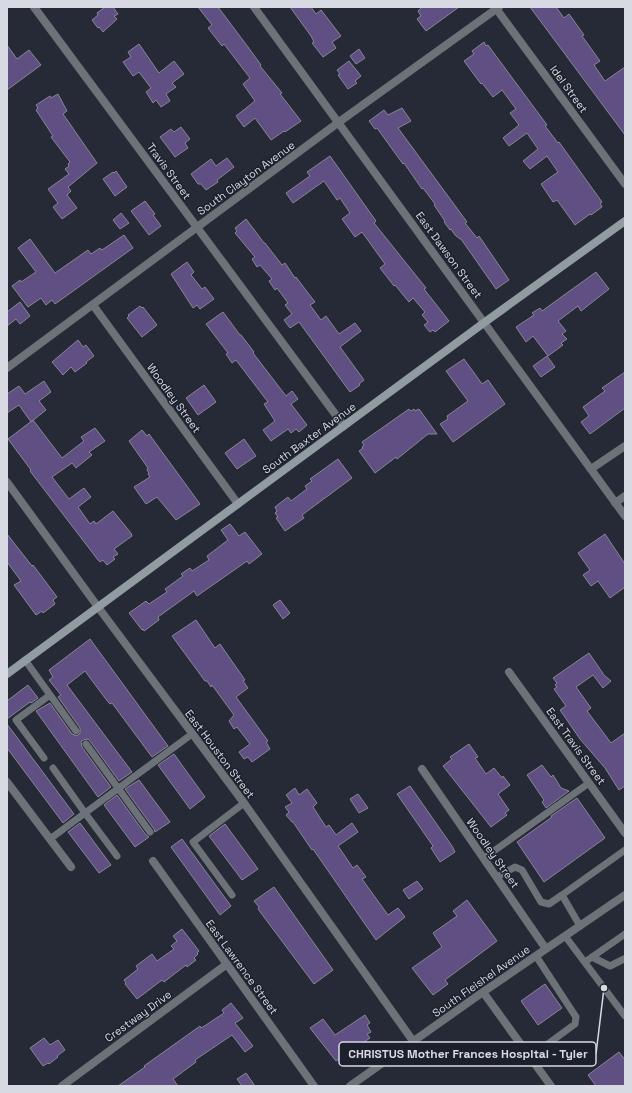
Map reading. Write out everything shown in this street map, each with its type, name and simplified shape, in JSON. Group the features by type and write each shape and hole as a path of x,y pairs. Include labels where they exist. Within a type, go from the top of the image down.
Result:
{"street":[{"name":"Travis Street","path":"34,7 344,426"},
{"name":"East Dawson Street","path":"254,7 625,516"},
{"name":"South Clayton Avenue","path":"7,368 339,122 497,8"},
{"name":"Idel Street","path":"497,8 625,184"},
{"name":"South Baxter Avenue","path":"7,674 485,322 625,221"},
{"name":"Woodley Street","path":"93,305 238,504"},
{"path":"591,469 625,446"},
{"name":"East Houston Street","path":"7,482 244,804 413,1041"},
{"path":"616,503 625,496"},
{"name":"East Travis Street","path":"509,672 625,833"},
{"name":"Woodley Street","path":"422,769 546,949"},
{"path":"7,782 71,867"},
{"name":"East Lawrence Street","path":"152,861 314,1086"},
{"name":"South Fleishel Avenue","path":"350,1086 483,992 625,895"},
{"name":"Crestway Drive","path":"62,1086 227,964"},
{"path":"483,992 551,1086"}],"lane":[{"path":"25,660 76,731"},
{"path":"44,758 16,720 50,695"},
{"path":"50,839 192,734"},
{"path":"86,744 150,832"},
{"path":"53,768 117,856"},
{"path":"484,858 589,783"},
{"path":"232,895 193,842 244,804"},
{"path":"497,877 516,867 522,870 541,902 549,904 625,850"},
{"path":"562,896 580,926"},
{"path":"585,962 625,934"},
{"path":"565,936 625,1016"},
{"path":"530,1057 575,1024 576,1017 536,956"},
{"path":"592,957 610,966 624,959"}],"building":[{"path":"105,7 113,7 118,14 114,16 117,19 103,32 92,20 98,15 97,13"},
{"path":"198,7 218,7 301,121 271,140 255,118 244,127 236,116 255,101 243,84 250,78 224,44 222,46 208,28 212,25"},
{"path":"290,7 311,7 316,14 321,10 341,36 332,42 336,48 323,57 312,43 314,42 311,36"},
{"path":"422,7 459,7 426,31 417,19 421,16 418,11"},
{"path":"530,7 556,7 564,18 569,14 584,35 582,36 600,61 594,65 605,81 625,67 625,135"},
{"path":"484,42 486,46 488,45 547,125 545,126 558,143 559,142 602,202 600,203 602,207 575,225 557,200 553,202 541,184 558,172 547,156 530,169 523,161 538,149 527,133 509,146 503,138 519,125 510,113 516,109 502,90 493,97 464,61 474,54 472,51"},
{"path":"139,44 159,73 174,61 184,74 172,83 176,87 166,94 170,101 161,107 156,100 153,103 146,92 151,88 139,72 133,76 123,62 131,57 128,52"},
{"path":"7,45 17,59 29,50 41,65 7,90"},
{"path":"359,49 365,58 356,64 350,56"},
{"path":"349,61 361,76 355,81 357,83 348,89 338,75 340,74 337,70"},
{"path":"58,94 67,111 63,114 97,163 68,187 71,191 67,195 77,208 62,219 53,207 58,203 48,189 69,174 65,169 69,166 68,164 70,162 51,137 53,136 36,110 38,108 36,105 50,96 51,98"},
{"path":"402,108 411,121 398,128 467,222 465,223 477,238 479,236 509,280 496,289 461,239 455,235 451,229 450,230 444,222 445,221 434,205 435,204 423,188 422,189 377,128 375,129 369,121 384,110 388,115"},
{"path":"181,127 190,139 185,143 188,148 175,157 160,137 171,129 174,132"},
{"path":"330,156 376,221 374,223 426,288 424,289 449,321 435,332 433,330 430,332 424,325 428,322 422,315 425,312 413,298 409,302 380,268 385,264 362,232 355,237 342,219 350,213 340,198 337,200 324,181 293,203 286,193 310,176 307,172"},
{"path":"227,158 234,167 217,180 218,182 206,190 201,184 198,184 191,174 211,159 216,166"},
{"path":"116,171 127,187 115,196 103,179"},
{"path":"145,201 155,214 153,215 161,226 149,235 131,211"},
{"path":"121,213 129,223 120,229 113,220"},
{"path":"246,219 282,265 285,263 295,278 296,277 315,302 310,305 321,320 326,316 339,334 355,323 361,331 340,347 364,380 350,392 299,322 290,328 284,320 292,314 285,305 288,303 277,288 275,290 269,281 272,279 260,265 257,267 252,259 255,257 235,233 237,231 235,228"},
{"path":"124,235 133,248 55,304 52,300 46,305 41,298 28,307 12,286 36,272 18,248 30,239 55,273 88,250 91,254 100,248 102,250"},
{"path":"187,262 194,272 191,275 202,289 205,287 214,299 200,309 197,305 193,308 171,274"},
{"path":"596,272 609,289 581,311 578,306 558,321 566,331 562,334 567,339 561,343 563,345 548,356 533,336 526,342 516,327 534,315 532,313 540,308 542,311"},
{"path":"20,302 30,316 20,324 16,319 7,326 7,312"},
{"path":"140,306 142,308 143,307 157,325 142,337 127,318 129,316 128,315"},
{"path":"223,312 286,396 292,391 298,399 291,404 307,425 299,432 296,429 291,433 288,429 271,441 263,430 275,421 264,404 268,402 236,360 232,363 226,354 228,353 206,324"},
{"path":"78,340 83,347 86,345 94,356 75,372 71,367 63,375 52,362"},
{"path":"547,356 555,367 541,377 533,366"},
{"path":"464,359 482,384 488,380 505,404 453,442 440,424 448,419 447,416 468,401 446,371"},
{"path":"625,372 625,408 590,434 581,422 589,416 583,407 605,391 602,388"},
{"path":"44,381 51,392 39,401 46,410 31,422 19,405 7,413 7,394 19,386 25,394"},
{"path":"204,385 216,402 198,415 186,398"},
{"path":"409,409 411,411 414,409 415,411 419,409 437,434 428,434 397,459 396,457 375,473 359,451 364,445 362,442"},
{"path":"33,420 62,458 84,441 81,437 95,428 105,441 89,452 92,455 76,468 72,463 52,477 69,499 84,488 91,497 78,507 90,524 94,521 96,524 113,511 131,533 132,536 114,549 118,554 113,557 115,559 107,565 103,560 100,562 98,560 30,471 31,470 8,439"},
{"path":"142,430 147,436 149,434 200,504 176,520 157,497 146,504 134,487 150,477 147,470 148,468 129,441"},
{"path":"244,439 256,456 237,469 225,453"},
{"path":"338,459 352,478 302,515 304,518 285,531 276,518 278,517 275,513 277,511 275,507 288,497 291,501 307,489 305,486 312,481 310,479"},
{"path":"230,524 239,536 245,532 262,554 249,564 247,561 197,596 194,591 158,617 159,620 144,631 143,629 142,630 129,613 146,601 149,604 167,592 165,589 183,576 181,574 190,568 192,571 209,560 207,556 228,540 221,530"},
{"path":"7,534 57,597 53,600 55,604 43,613 42,611 36,615 14,585 21,581 7,562"},
{"path":"605,534 625,564 625,587 610,598 598,581 591,586 583,575 590,570 578,553"},
{"path":"280,600 290,613 283,619 273,605"},
{"path":"196,620 215,648 220,644 245,680 243,681 248,688 236,697 268,741 266,742 270,749 252,762 248,757 244,759 239,752 250,744 237,727 234,729 229,721 234,715 212,685 211,687 207,681 205,681 172,636"},
{"path":"90,639 168,746 152,757 112,703 110,704 85,671 67,685 132,772 119,781 90,741 88,739 83,740 81,742 82,747 111,787 98,797 36,711 50,703 72,734 77,736 80,733 80,728 58,697 61,695 49,680 53,677 49,670"},
{"path":"589,653 604,675 611,681 603,688 593,675 576,687 591,708 587,711 611,743 625,733 625,786 619,790 605,768 580,739 560,710 566,706 554,689 557,687 555,685 557,683 553,678"},
{"path":"28,685 38,698 7,719 7,701"},
{"path":"7,724 74,814 63,823 7,748"},
{"path":"469,744 478,757 475,758 486,774 494,768 510,785 498,794 509,810 505,813 507,815 491,827 443,766 452,759 450,757"},
{"path":"174,754 205,797 190,809 158,765"},
{"path":"542,765 551,777 553,775 561,788 569,791 546,808 542,802 544,800 527,775"},
{"path":"139,780 170,822 155,832 125,789"},
{"path":"410,786 455,852 440,862 431,848 433,846 397,794"},
{"path":"295,788 299,795 307,789 317,803 313,807 326,827 329,825 336,835 352,823 358,832 338,846 353,868 357,865 366,877 362,879 388,915 398,908 405,917 376,940 313,849 312,850 293,822 286,815 289,812 285,807 292,803 286,795"},
{"path":"358,794 368,808 359,813 350,799"},
{"path":"117,795 149,837 135,847 104,805"},
{"path":"577,798 605,838 544,882 517,842"},
{"path":"80,823 111,865 99,873 68,832"},
{"path":"225,824 258,869 242,880 209,836"},
{"path":"182,839 231,906 220,915 171,847"},
{"path":"417,881 423,889 409,899 403,890"},
{"path":"274,887 333,970 314,984 258,909 259,907 254,901"},
{"path":"467,900 497,941 445,980 448,984 433,995 412,968 442,947 433,933 457,916 453,911"},
{"path":"182,929 199,951 194,958 196,960 187,967 186,965 164,982 162,980 137,999 125,984 126,983 124,980 138,969 136,966 152,954 157,961 174,949 171,946 177,941 173,936"},
{"path":"545,984 562,1008 538,1025 521,1001"},
{"path":"231,1003 243,1018 235,1023 253,1046 245,1052 232,1035 195,1060 196,1062 173,1079 178,1086 118,1086 200,1026 201,1028 224,1013 222,1010"},
{"path":"365,1015 370,1023 367,1025 371,1032 367,1034 370,1038 336,1061 310,1028 323,1019 335,1035"},
{"path":"44,1038 50,1045 58,1040 65,1050 49,1064 48,1063 43,1066 30,1048"},
{"path":"619,1052 625,1060 625,1086 596,1086 588,1075"},
{"path":"246,1073 255,1086 242,1086 237,1079"}],"place":[{"name":"CHRISTUS Mother Frances Hospital - Tyler","path":"604,988"}]}
